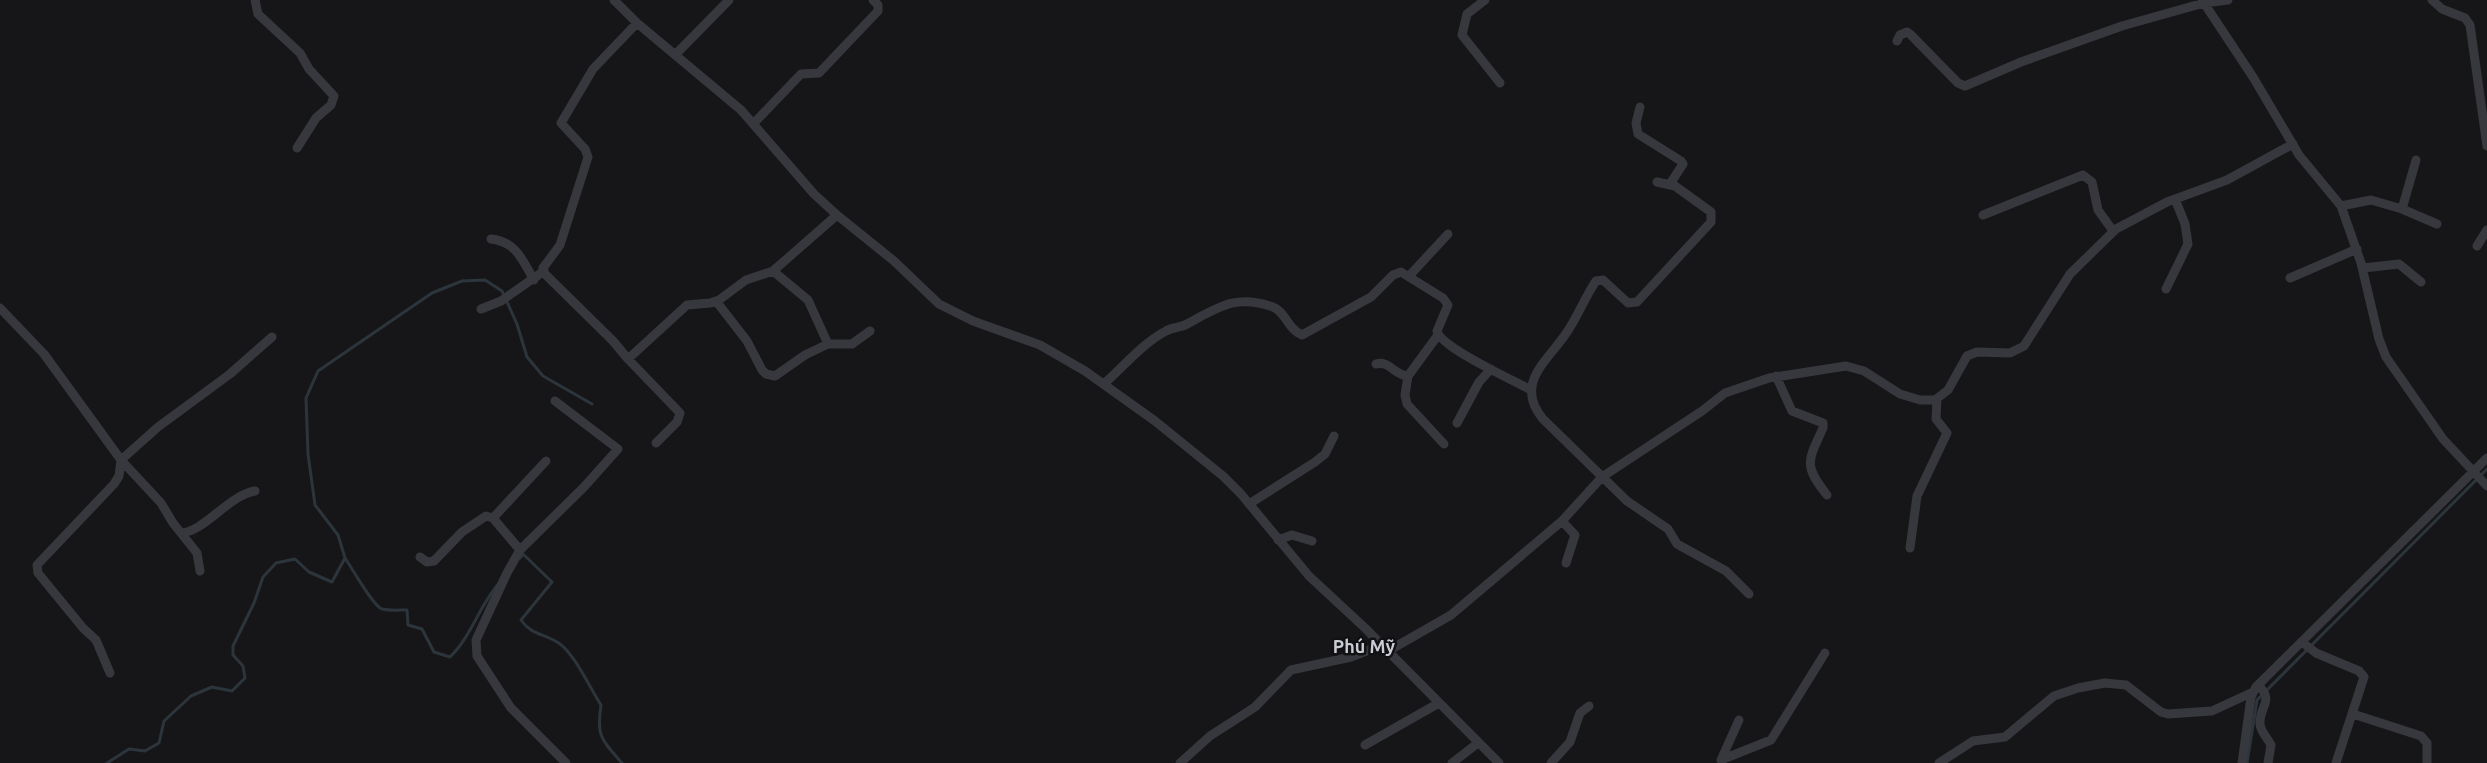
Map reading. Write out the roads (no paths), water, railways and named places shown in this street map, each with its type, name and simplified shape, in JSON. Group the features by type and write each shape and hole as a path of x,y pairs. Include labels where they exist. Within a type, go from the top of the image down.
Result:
{"street":[{"path":"255,0 258,14 300,53 309,69 334,96 331,105 316,118 297,148"},
{"path":"614,0 637,23 754,123 805,184 837,215 894,261 945,308 973,322 1040,345 1105,383 1223,476 1309,576 1385,648 1499,763"},
{"path":"675,55 729,0"},
{"path":"754,123 801,74 818,73 878,11 878,5 872,0"},
{"path":"1485,0 1467,14 1462,35 1478,52 1490,73 1500,83"},
{"path":"1897,41 1900,35 1907,32 1958,83 1965,86 2021,62 2122,26 2203,2 2228,0"},
{"path":"2432,0 2442,9 2465,18 2470,25 2487,146"},
{"path":"2203,2 2312,174 2341,206 2363,268 2379,339 2386,357 2443,439 2485,484"},
{"path":"481,309 501,301 544,272 545,264 560,245 588,157 585,149 561,123 593,70 637,23"},
{"path":"1640,107 1636,123 1638,134 1683,164 1670,184"},
{"path":"1180,763 1210,736 1250,711 1291,670 1385,648 1450,615 1562,521 1602,478 1702,411 1725,393 1748,383 1776,376 1846,366 1864,371 1900,394 1920,400 1937,399 1948,390 1967,356 1977,352 2010,353 2024,346 2038,327 2063,283 2077,266 2113,231 2175,199 2227,180 2293,144"},
{"path":"2402,209 2416,160"},
{"path":"1983,215 2056,184 2083,175 2092,182 2098,210 2113,231"},
{"path":"1656,182 1670,184 1711,212 1711,222 1637,302 1628,303 1603,280 1596,281 1566,334 1542,363 1531,390 1540,415 1602,478 1640,512 1668,529 1677,544 1726,571 1748,594"},
{"path":"2166,289 2188,244 2185,224 2175,199"},
{"path":"2341,206 2371,200 2402,209 2438,224"},
{"path":"628,359 687,305 716,301 746,280 773,271 837,215"},
{"path":"2477,246 2487,230"},
{"path":"1410,275 1448,234"},
{"path":"491,239 501,240 514,247 534,280"},
{"path":"2290,278 2357,249"},
{"path":"2363,268 2399,264 2421,282"},
{"path":"773,271 808,300 828,344"},
{"path":"544,272 613,341 680,413 677,422 656,443"},
{"path":"1105,383 1165,332 1181,328 1226,303 1242,300 1280,310 1290,326 1302,335 1371,297 1393,275 1401,272 1410,275 1443,298 1448,305 1436,332 1443,342 1531,390"},
{"path":"716,301 747,341 762,370 770,376 775,376 805,355 828,344 852,344 870,331"},
{"path":"0,308 44,354 121,460 161,503 197,553 200,570"},
{"path":"1438,335 1408,376 1405,395 1407,404 1444,444"},
{"path":"110,673 96,640 83,628 36,568 114,484 118,476 121,460 158,427 230,374 272,337"},
{"path":"1376,364 1386,364 1402,376 1408,376"},
{"path":"1457,423 1480,382 1491,369"},
{"path":"1776,376 1792,412 1823,423 1823,428 1809,465 1813,475 1827,495"},
{"path":"1910,548 1912,520 1917,496 1947,433 1936,419 1937,399"},
{"path":"555,401 618,449 584,487 520,550 507,573 476,640 475,652 512,708 566,763"},
{"path":"1249,504 1325,454 1334,436"},
{"path":"1939,763 1973,741 2005,737 2054,696 2078,688 2105,683 2126,685 2161,712 2168,714 2212,711 2259,690 2302,642 2475,473 2487,458"},
{"path":"493,518 546,461"},
{"path":"181,533 196,527 243,494 255,491"},
{"path":"420,557 427,562 434,561 462,532 486,516 493,518 520,550"},
{"path":"1562,521 1575,535 1566,563"},
{"path":"1278,540 1292,535 1312,540"},
{"path":"2302,642 2316,653 2362,674 2364,682 2336,763"},
{"path":"1720,761 1771,740 1825,653"},
{"path":"2242,763 2259,690"},
{"path":"2259,690 2267,699 2260,723 2262,731 2271,745 2268,763"},
{"path":"1365,745 1439,703"},
{"path":"1551,763 1570,742 1580,713 1589,706"},
{"path":"2353,714 2421,736 2427,743 2427,763"},
{"path":"1720,761 1738,720"},
{"path":"1452,763 1478,742"}],"waterway":[{"path":"107,763 129,749 145,751 159,743 164,721 191,696 212,687 232,691 245,678 243,666 233,655 233,646 254,603 263,577 276,563 295,559 309,572 332,582 345,558 338,535 315,505 308,454 306,398 318,371 432,293 462,281 485,280 502,291 517,324 527,357 543,376 592,404"},
{"path":"2247,763 2257,700 2487,469"},
{"path":"520,558 523,554 552,582 521,620 534,632 560,644 571,656 601,705 599,724 602,737 622,763"},
{"path":"345,558 378,606 385,610 407,610 408,625 422,629 434,652 450,657 458,649 486,600 500,582"}],"district":[{"name":"Phú Mỹ","path":"1364,647"}]}
